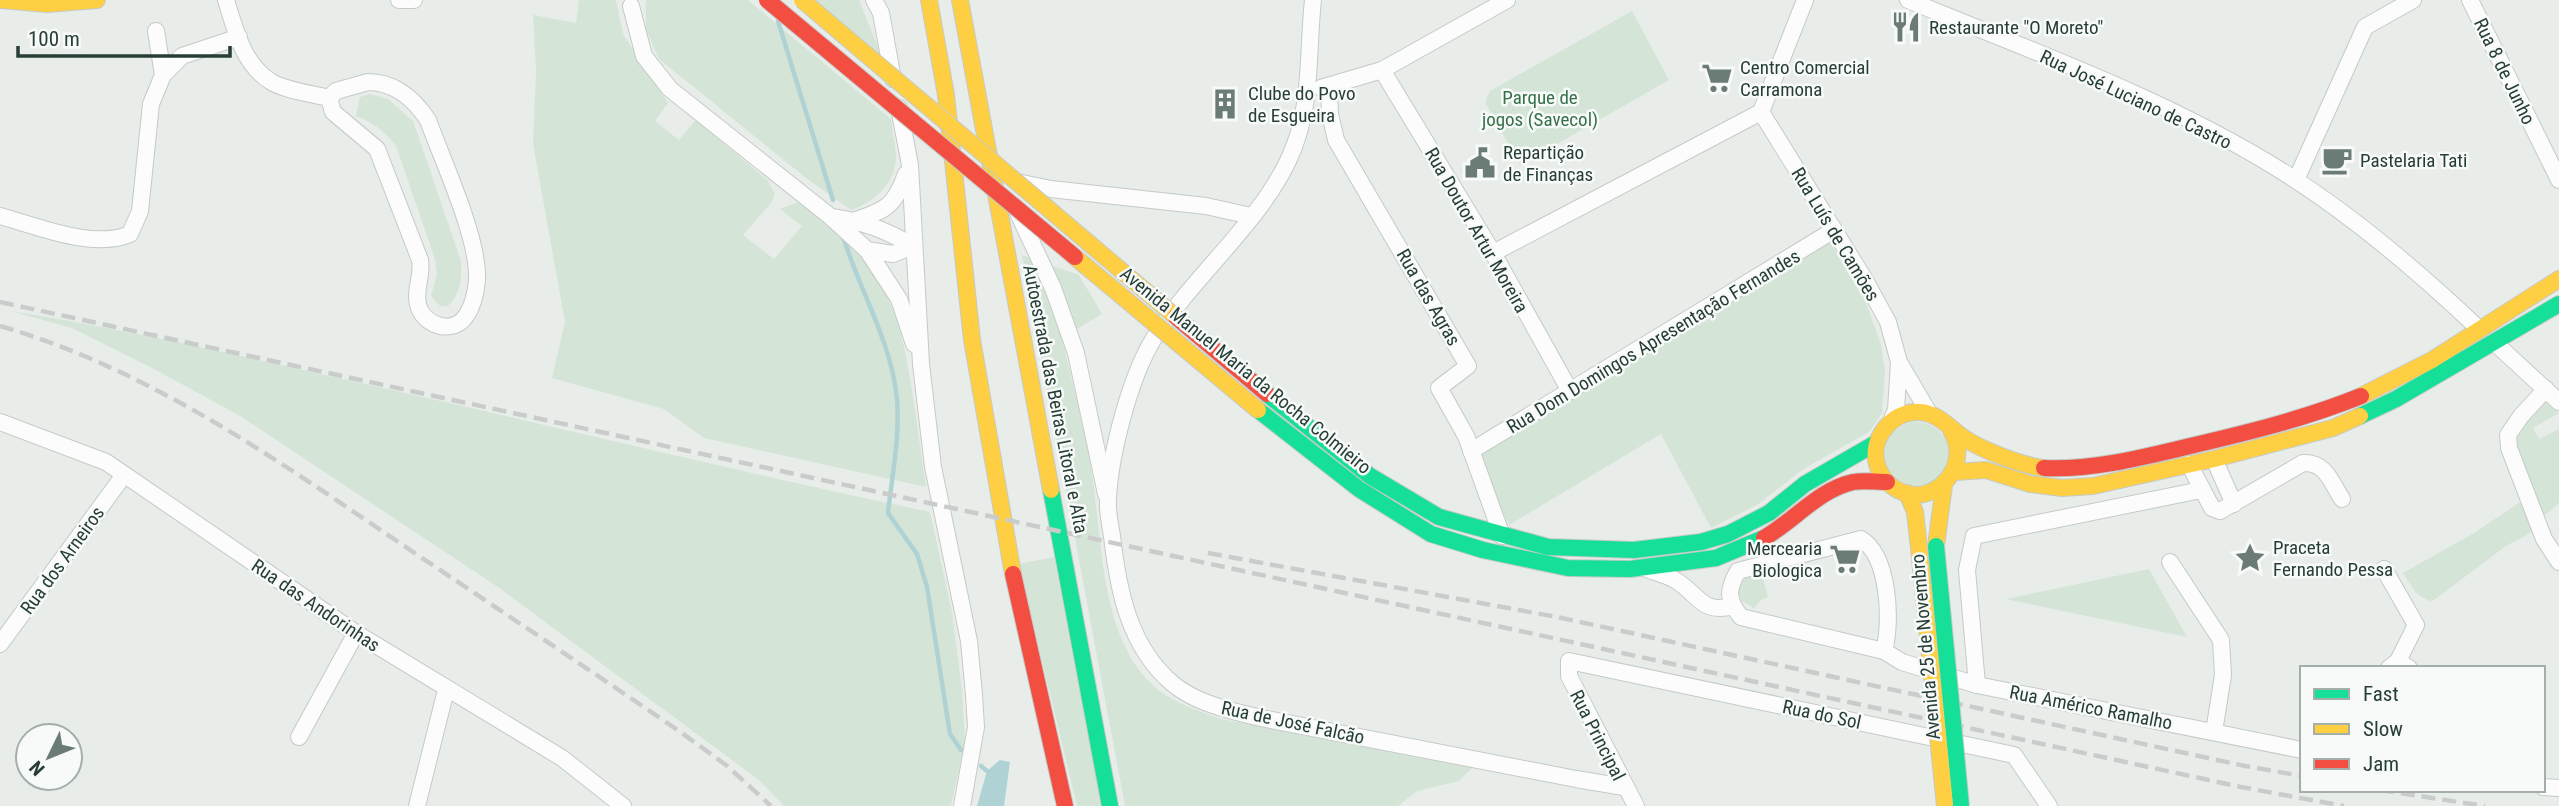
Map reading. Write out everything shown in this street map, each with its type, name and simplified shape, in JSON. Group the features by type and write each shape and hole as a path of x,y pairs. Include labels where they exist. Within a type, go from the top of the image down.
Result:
{"main road":[{"path":"1,0 36,4 97,0"},
{"name":"Avenida Manuel Maria da Rocha Colmieiro","path":"767,0 1258,410 1359,489 1431,534 1495,553 1568,568 1644,568 1716,558 1751,545 1773,533 1823,495 1839,487 1855,482 1887,482"},
{"name":"Avenida Manuel Maria da Rocha Colmieiro","path":"802,0 1318,437 1382,483 1439,517 1548,547 1634,550 1700,542 1749,525 1769,513 1805,484 1876,443"},
{"path":"929,0 946,95 972,340 1015,583 1065,806"},
{"name":"Autoestrada das Beiras Litoral e Alta","path":"960,0 1110,806"},
{"path":"2559,279 2388,384 2325,411 2263,429 2189,447 2080,468 2021,464 1967,440 1930,413 1915,411 1892,419 1880,434 1876,443 1878,468 1887,482 1907,493 1927,494 1949,479 1986,470 2030,484 2062,488 2093,486 2214,459 2333,428 2396,399 2559,304"},
{"path":"1949,426 1958,445 1959,455 1949,479"},
{"name":"Avenida 25 de Novembro","path":"1949,479 1936,546 1961,806"},
{"name":"Avenida 25 de Novembro","path":"1907,493 1915,512 1945,806"}],"street":[{"path":"226,0 248,60 272,83 329,98"},
{"path":"399,0 414,0"},
{"path":"874,0 881,13 909,165 921,364 933,467 969,640 976,727 962,806"},
{"name":"Rua de José Falcão","path":"1313,0 1308,89 1299,134 1288,162 1251,216 1154,339 1119,425 1107,500 1115,567 1128,619 1146,655 1175,686 1212,705 1624,787"},
{"path":"1308,89 1329,88 1382,70 1507,0"},
{"path":"1493,253 1761,112 1805,0"},
{"name":"Rua José Luciano de Castro","path":"1908,0 2136,95 2209,130 2296,180 2348,218 2479,329"},
{"path":"2296,180 2365,27 2413,0"},
{"name":"Rua 8 de Junho","path":"2470,0 2559,179"},
{"path":"632,2 644,56 670,89 831,217 867,250 899,299 921,364"},
{"path":"156,31 163,75"},
{"path":"0,216 62,233 101,240 130,234 140,211 151,104 163,75 182,56 239,37"},
{"name":"Rua Doutor Artur Moreira","path":"1382,70 1493,253 1570,391"},
{"path":"377,82 406,95 428,120 470,235 477,269 476,290 466,317 460,322 440,327 422,315 417,305 422,268 420,260 377,149 333,112 329,98 336,91 352,85 377,82"},
{"name":"Rua das Agras","path":"1329,88 1330,114 1336,140 1468,366 1439,388 1466,436 1502,536"},
{"name":"Rua Luís de Camões","path":"1761,112 1888,322 1899,362 1930,413"},
{"path":"856,220 882,212 898,197 909,165"},
{"path":"1014,182 1206,206 1251,216"},
{"path":"1017,211 1053,288 1076,353 1107,500"},
{"path":"831,217 856,220 886,230 913,246"},
{"name":"Rua Dom Domingos Apresentação Fernandes","path":"1471,452 1834,230"},
{"path":"867,250 893,254 913,246"},
{"path":"2495,342 2559,401"},
{"name":"Rua Luís de Camões","path":"1892,419 1896,410 1899,362"},
{"path":"2546,389 2508,435 2509,449 2544,538 2559,562"},
{"name":"Rua das Andorinhas","path":"0,422 106,462 356,633 562,758 623,806"},
{"path":"2214,459 2234,504"},
{"path":"2189,464 2212,508 2220,512 2303,463 2314,463 2323,469 2342,499"},
{"name":"Rua dos Arneiros","path":"0,644 124,475"},
{"path":"1977,685 1968,569 1974,536 2201,490"},
{"path":"1738,571 1861,539 1871,545 1880,561 1889,620 1884,651"},
{"path":"1732,606 1728,596 1729,585 1751,545"},
{"path":"2170,562 2221,640 2223,676 2214,732"},
{"name":"Rua Américo Ramalho","path":"1644,568 1676,581 1705,606 1722,609 1732,606 1741,617 1884,651 1902,662 1977,685 2300,750"},
{"path":"2384,569 2416,625 2399,665"},
{"path":"299,737 356,633"},
{"name":"Rua Principal","path":"1569,661 1569,676 1636,806"},
{"name":"Rua do Sol","path":"1569,661 2014,755 2049,806"},
{"path":"417,806 446,690"}],"green space":[{"path":"579,0 616,0 623,34 668,103 655,121 679,140 696,120 768,181 775,194 771,203 743,235 774,259 802,226 780,209 798,202 816,213 848,241 875,276 895,314 901,334 926,487 704,438 664,409 552,378 565,322 533,144 536,71 533,15 576,23"},
{"path":"646,0 748,0 891,119 895,167 882,191 851,210 806,178 659,59 646,30"},
{"path":"815,0 859,0 881,55"},
{"name":"Parque de jogos (Savecol)","path":"1632,11 1669,80 1520,165 1485,102 1490,91"},
{"path":"370,94 388,99 413,121 461,261 460,285 448,306 440,306 431,296 437,274 435,259 396,146 379,128 356,116 360,97"},
{"path":"1830,242 1866,303 1881,344 1885,372 1882,413 1869,432 1805,468 1757,505 1711,528 1661,434 1509,525 1476,455"},
{"path":"1022,255 1079,275 1102,314 1062,338 1091,467 1107,590 1126,649 1142,674 1171,698 1222,719 1473,767 1459,781 1417,791 1398,806 1125,806"},
{"path":"11,311 202,347 930,512 952,612 962,690 965,740 951,806 784,806 759,780 498,587 240,416 72,328"},
{"path":"2543,397 2559,413 2533,428 2539,439 2559,429 2559,503 2543,517 2510,429"},
{"path":"1917,422 1935,428 1943,436 1949,454 1943,472 1935,480 1917,486 1899,480 1891,472 1885,454 1891,436 1899,428"},
{"path":"2519,503 2522,504 2534,531 2506,546 2434,600 2429,601 2416,593 2403,573 2474,533"},
{"path":"1054,557 1101,806 1077,806 1019,564"},
{"path":"2149,569 2187,637 2006,599"},
{"path":"1761,571 1768,597 1754,608 1741,601 1738,589 1741,578"}],"water":[{"path":"1000,760 1010,762 1004,806 977,806 987,771"}],"waterway":[{"path":"778,21 833,200"},
{"path":"843,236 882,337 894,379 897,428 888,513 917,554 927,587 950,734 961,750"},
{"path":"981,766 987,771"}],"railway":[{"path":"0,302 2241,787 2344,806"},
{"path":"0,326 103,364 152,388 247,442 679,731 726,765 771,806"},
{"path":"1208,553 1557,617 2300,776"},
{"path":"2393,792 2485,806"}],"traffic: fast":[{"path":"2360,416 2396,399 2559,304"},
{"path":"1267,394 1370,476 1439,517 1548,547 1634,550 1701,542 1728,534 1769,513 1805,484 1876,443"},
{"path":"1258,410 1359,489 1431,534 1483,550 1568,568 1630,569 1716,558 1764,538"},
{"path":"1051,490 1110,806"},
{"path":"1936,546 1961,806"}],"traffic: slow":[{"path":"1,0 47,4 97,0"},
{"path":"802,0 1176,317"},
{"path":"929,0 946,95 972,340 1013,574"},
{"path":"960,0 1051,490"},
{"path":"1075,257 1258,410"},
{"path":"2361,396 2432,360 2559,279"},
{"path":"1949,426 1950,428 1951,431 1953,433 1956,443 1957,456 1951,475 1937,489 1918,495 1908,494 1890,485 1883,477 1876,460 1878,440 1894,419 1914,412 1932,415 1943,422 1948,426 1953,430 1964,438 1972,443 1992,452 2044,468"},
{"path":"1954,472 1986,470 2030,484 2062,488 2093,486 2214,459 2333,428 2360,416"},
{"path":"1936,546 1944,485"},
{"path":"1907,493 1915,512 1919,548"},
{"path":"1919,548 1945,806"}],"traffic: jam":[{"path":"767,0 1075,257"},
{"path":"1176,317 1267,394"},
{"path":"2044,468 2098,465 2151,455 2275,425 2361,396"},
{"path":"1764,538 1817,499 1840,486 1857,481 1887,482"},
{"path":"1013,574 1065,806"}],"place":[{"name":"Restaurante \"O Moreto\"","path":"1906,27"},
{"name":"Centro Comercial Carramona","path":"1717,78"},
{"name":"Clube do Povo de Esgueira","path":"1225,104"},
{"name":"Pastelaria Tati","path":"2337,160"},
{"name":"Repartição de Finanças","path":"1480,163"},
{"name":"Praceta Fernando Pessa","path":"2250,558"},
{"name":"Mercearia Biologica","path":"1845,559"}]}
